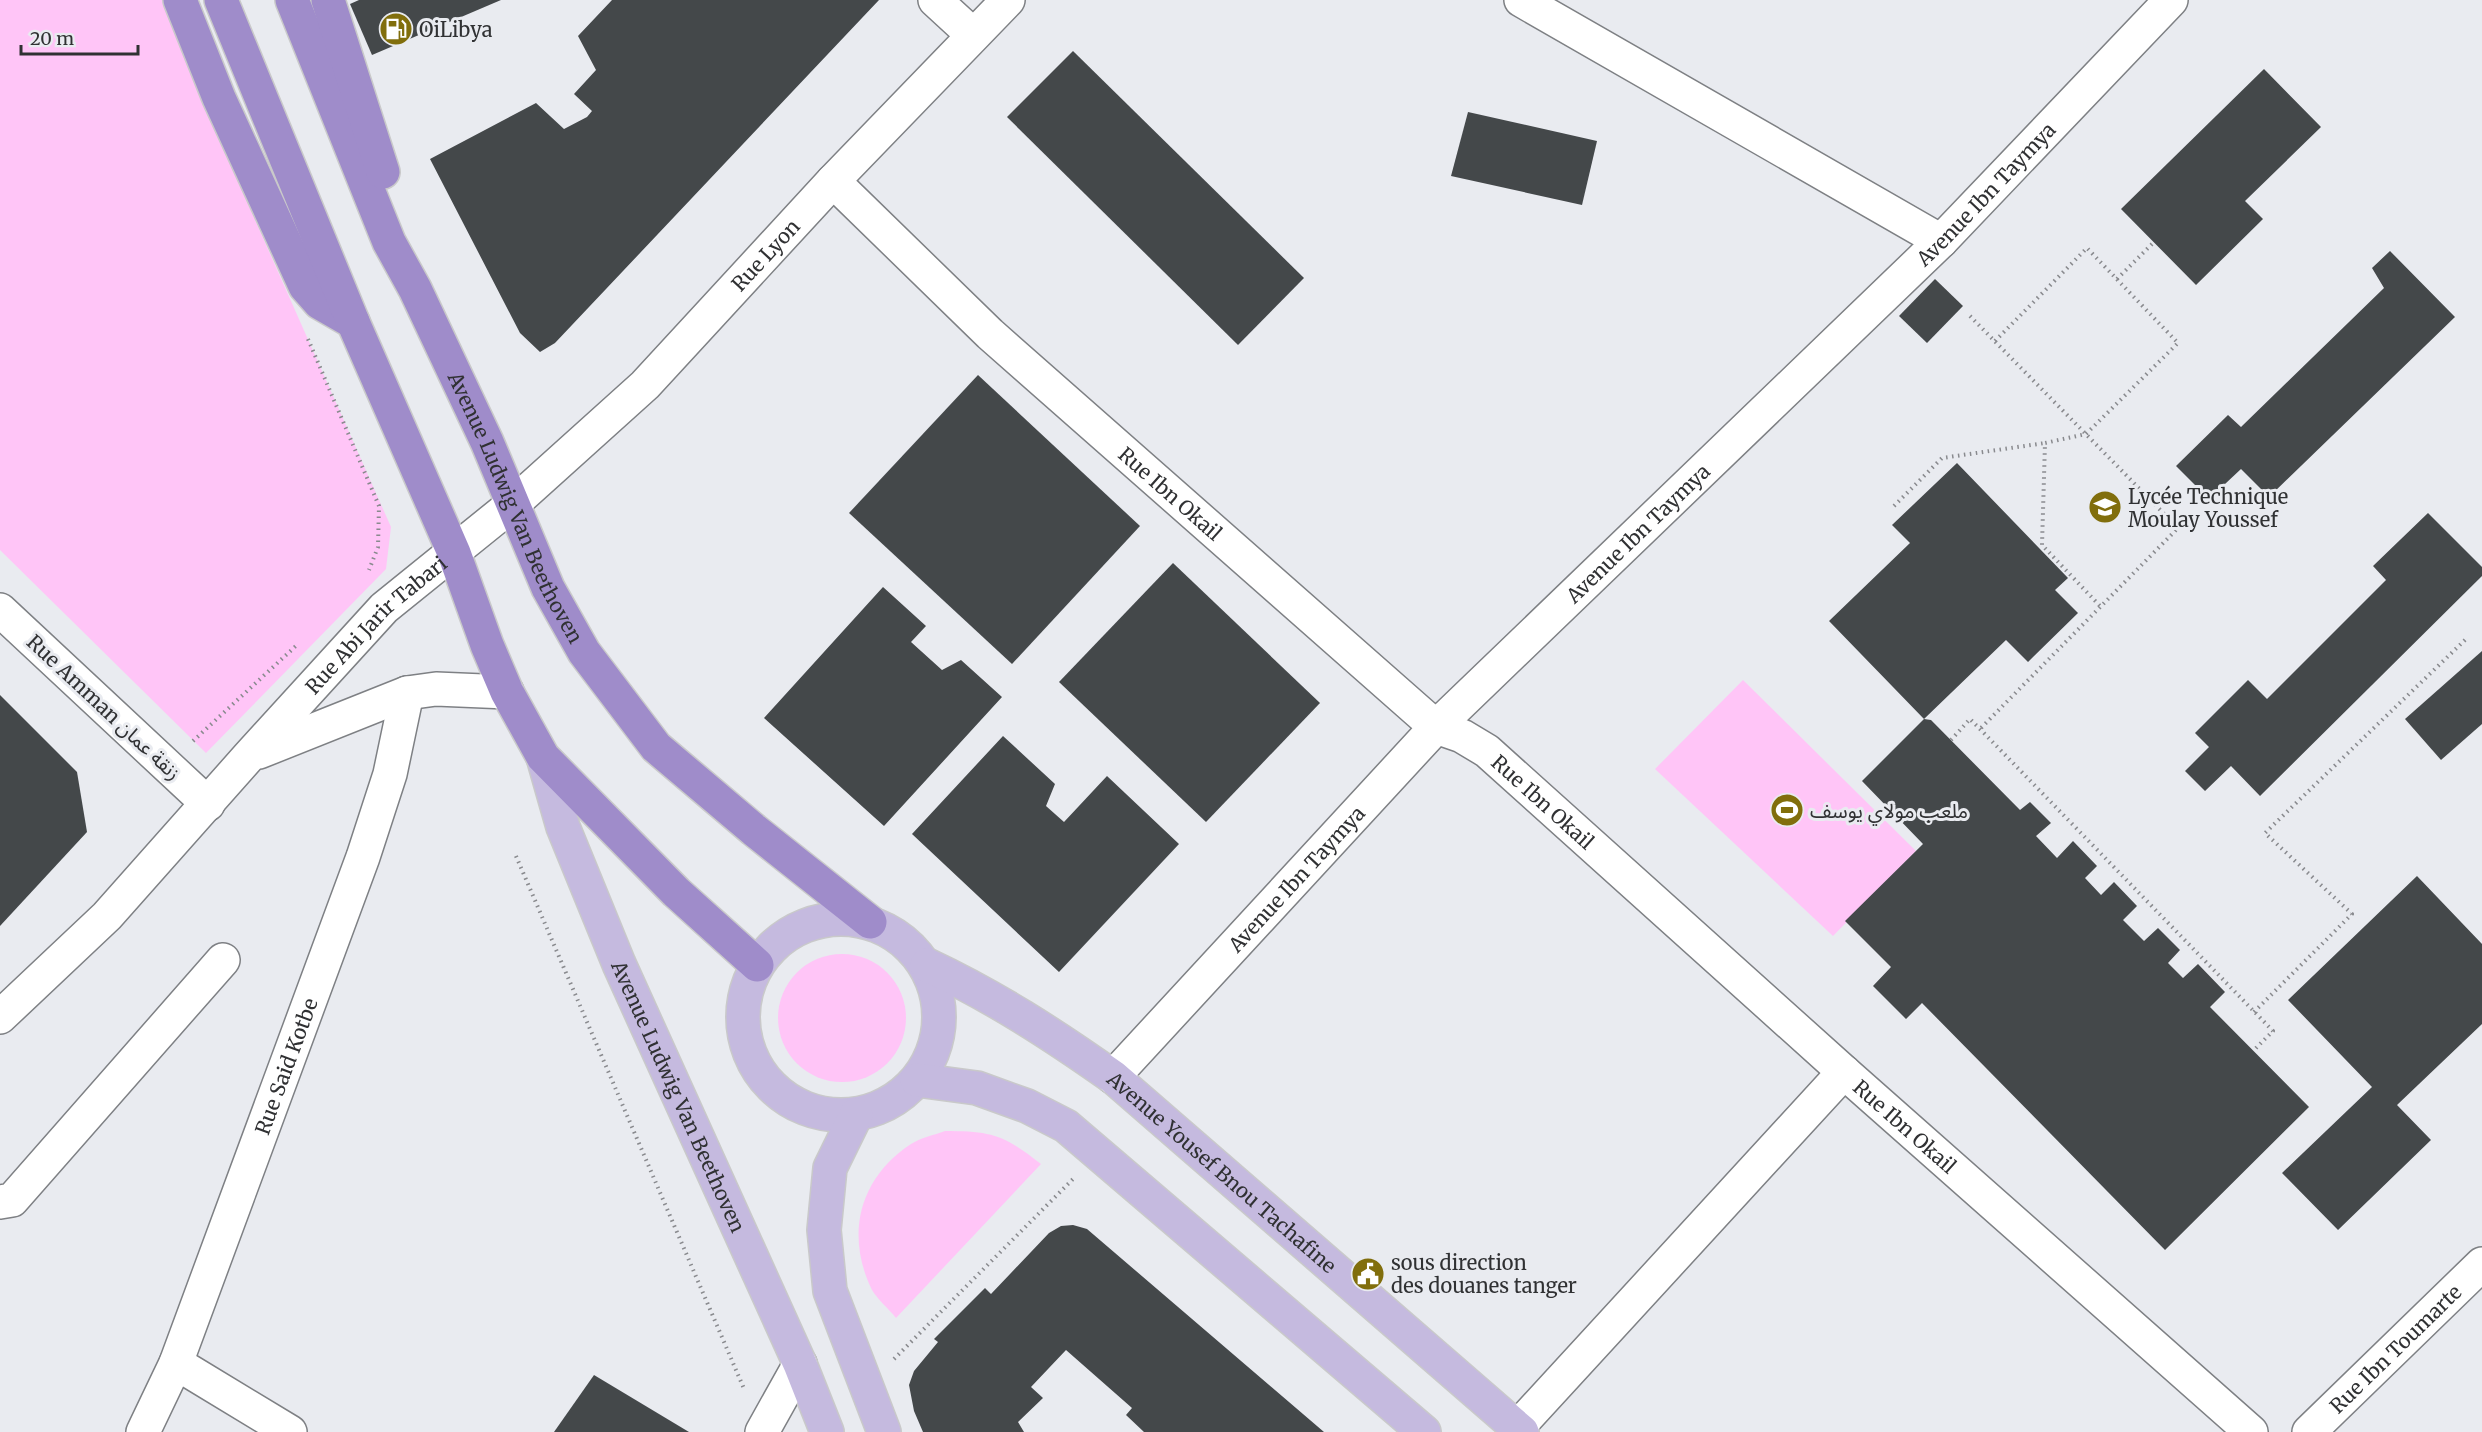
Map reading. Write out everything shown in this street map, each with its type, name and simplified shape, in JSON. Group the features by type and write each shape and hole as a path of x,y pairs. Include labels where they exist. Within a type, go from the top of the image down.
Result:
{"highway":[{"path":"180,0 219,98 304,286 320,303 353,322"},
{"name":"Avenue Ludwig Van Beethoven","path":"221,0 353,322 454,553 487,645 507,692 543,757 676,892 757,965"},
{"name":"Avenue Ludwig Van Beethoven","path":"292,0 389,242 415,289 514,503 548,588 584,652 656,747 754,830 870,922"},
{"path":"328,0 392,202 415,289"}],"main road":[{"name":"Avenue Ludwig Van Beethoven","path":"543,757 563,827 619,964 800,1364 827,1432"},
{"path":"827,920 870,922 895,934 927,965 938,1003 939,1030 931,1056 917,1080 900,1096 879,1108 856,1115 824,1115 793,1104 768,1085 750,1058 741,1026 744,994 757,965 778,940 806,924 827,920"},
{"name":"Avenue Yousef Bnou Tachafine","path":"927,965 979,989 1062,1040 1113,1077 1520,1430"},
{"path":"917,1080 977,1088 1027,1106 1066,1126 1424,1432"},
{"path":"856,1115 830,1168 824,1230 830,1291 884,1432"}],"street":[{"path":"935,0 973,35"},
{"name":"Rue Lyon","path":"514,503 645,385 833,181 1008,0"},
{"path":"1521,0 1941,241"},
{"name":"Avenue Ibn Taymya","path":"1113,1077 1436,727 1941,241 2171,0"},
{"name":"Rue Ibn Okail","path":"833,181 990,334 1436,727 1462,736 1487,751 1844,1072 2251,1432"},
{"name":"Rue Abi Jarir Tabari","path":"0,1017 107,916 384,608 514,503"},
{"name":"Rue Amman زنقة عمان","path":"0,610 208,804"},
{"name":"Rue Abi Jarir Tabari","path":"249,756 407,693 436,689 507,692"},
{"name":"Rue Said Kotbe","path":"143,1432 176,1362 363,856 390,774 407,693"},
{"path":"0,1202 12,1200 223,960"},
{"path":"1520,1430 1844,1072"},
{"name":"Rue Ibn Toumarte","path":"2309,1432 2482,1264"},
{"path":"176,1362 290,1432"},
{"path":"766,1425 800,1364"}],"path":[{"path":"2117,279 2154,243"},
{"path":"1894,506 1942,458 2044,443 2086,434 2178,343 2087,248 1995,341"},
{"path":"1970,316 2178,528 1980,729"},
{"path":"304,330 379,506 378,547 368,573"},
{"path":"2044,443 2042,545 2101,607"},
{"path":"166,766 304,638"},
{"path":"2254,1012 2352,914 2265,833 2466,639"},
{"path":"1951,740 1970,719 1980,729 2273,1031 2253,1051"},
{"path":"516,856 743,1388 766,1425"},
{"path":"866,1386 1099,1153"}],"shaded area":[{"path":"0,0 164,0 233,170 391,527 386,569 206,753 0,550"},
{"name":"ملعب مولاي يوسف","path":"1743,680 1916,851 1833,936 1655,769"},
{"path":"842,954 866,959 887,973 901,994 906,1018 901,1042 887,1063 866,1077 842,1082 818,1077 797,1063 783,1042 778,1018 783,994 797,973 818,959"},
{"path":"945,1131 975,1132 997,1137 1017,1147 1041,1164 896,1318 872,1290 864,1269 859,1249 862,1209 879,1173 893,1158 911,1144"}],"building":[{"name":"OiLibya","path":"359,0 501,0 372,55 350,4"},
{"path":"612,0 879,0 555,343 540,352 520,333 430,159 536,103 564,129 587,117 592,111 574,94 596,70 578,36"},
{"path":"1073,51 1304,278 1238,345 1007,117"},
{"path":"2264,69 2321,127 2245,201 2263,219 2196,285 2121,209"},
{"path":"1468,112 1597,141 1582,205 1451,176"},
{"path":"2390,251 2455,317 2269,497 2241,469 2209,499 2176,466 2228,415 2241,427 2384,288 2372,268"},
{"path":"1935,279 1963,306 1927,343 1899,316"},
{"path":"978,375 1140,526 1012,664 849,513"},
{"path":"1957,463 2068,578 2055,590 2078,613 2028,662 2006,640 1924,719 1829,621 1910,543 1892,525"},
{"path":"2428,513 2482,567 2482,576 2260,796 2231,766 2205,791 2185,771 2209,747 2195,733 2248,680 2267,699 2386,580 2373,566"},
{"path":"1173,563 1320,703 1206,822 1059,682"},
{"path":"883,587 926,626 911,642 942,670 961,660 1002,697 884,826 764,718"},
{"path":"2482,651 2482,724 2441,760 2405,719"},
{"path":"0,695 77,772 87,832 0,926"},
{"path":"1924,719 1931,720 2020,810 2030,802 2051,823 2036,836 2057,858 2073,841 2097,866 2085,878 2101,895 2114,882 2137,906 2123,920 2144,941 2158,928 2180,950 2168,963 2183,978 2198,964 2225,992 2210,1007 2309,1107 2165,1250 1922,1003 1906,1019 1873,986 1891,967 1845,921 1923,844 1862,781"},
{"path":"1003,736 1055,784 1046,806 1064,822 1107,776 1179,844 1059,972 912,834"},
{"path":"2417,876 2482,944 2482,1024 2397,1105 2431,1140 2338,1230 2282,1173 2372,1087 2288,1000"},
{"path":"1073,1225 1087,1229 1324,1432 1144,1432 1126,1415 1132,1408 1066,1350 1031,1387 1043,1398 1018,1422 1024,1432 923,1432 914,1411 909,1385 914,1371 938,1342 934,1339 985,1288 991,1294 1049,1233 1061,1226"},
{"path":"594,1375 689,1432 554,1432"}],"place":[{"name":"OiLibya","path":"396,29"},
{"name":"Lycée Technique Moulay Youssef","path":"2105,507"},
{"name":"ملعب مولاي يوسف","path":"1787,810"},
{"name":"sous direction des douanes tanger","path":"1368,1274"}]}
